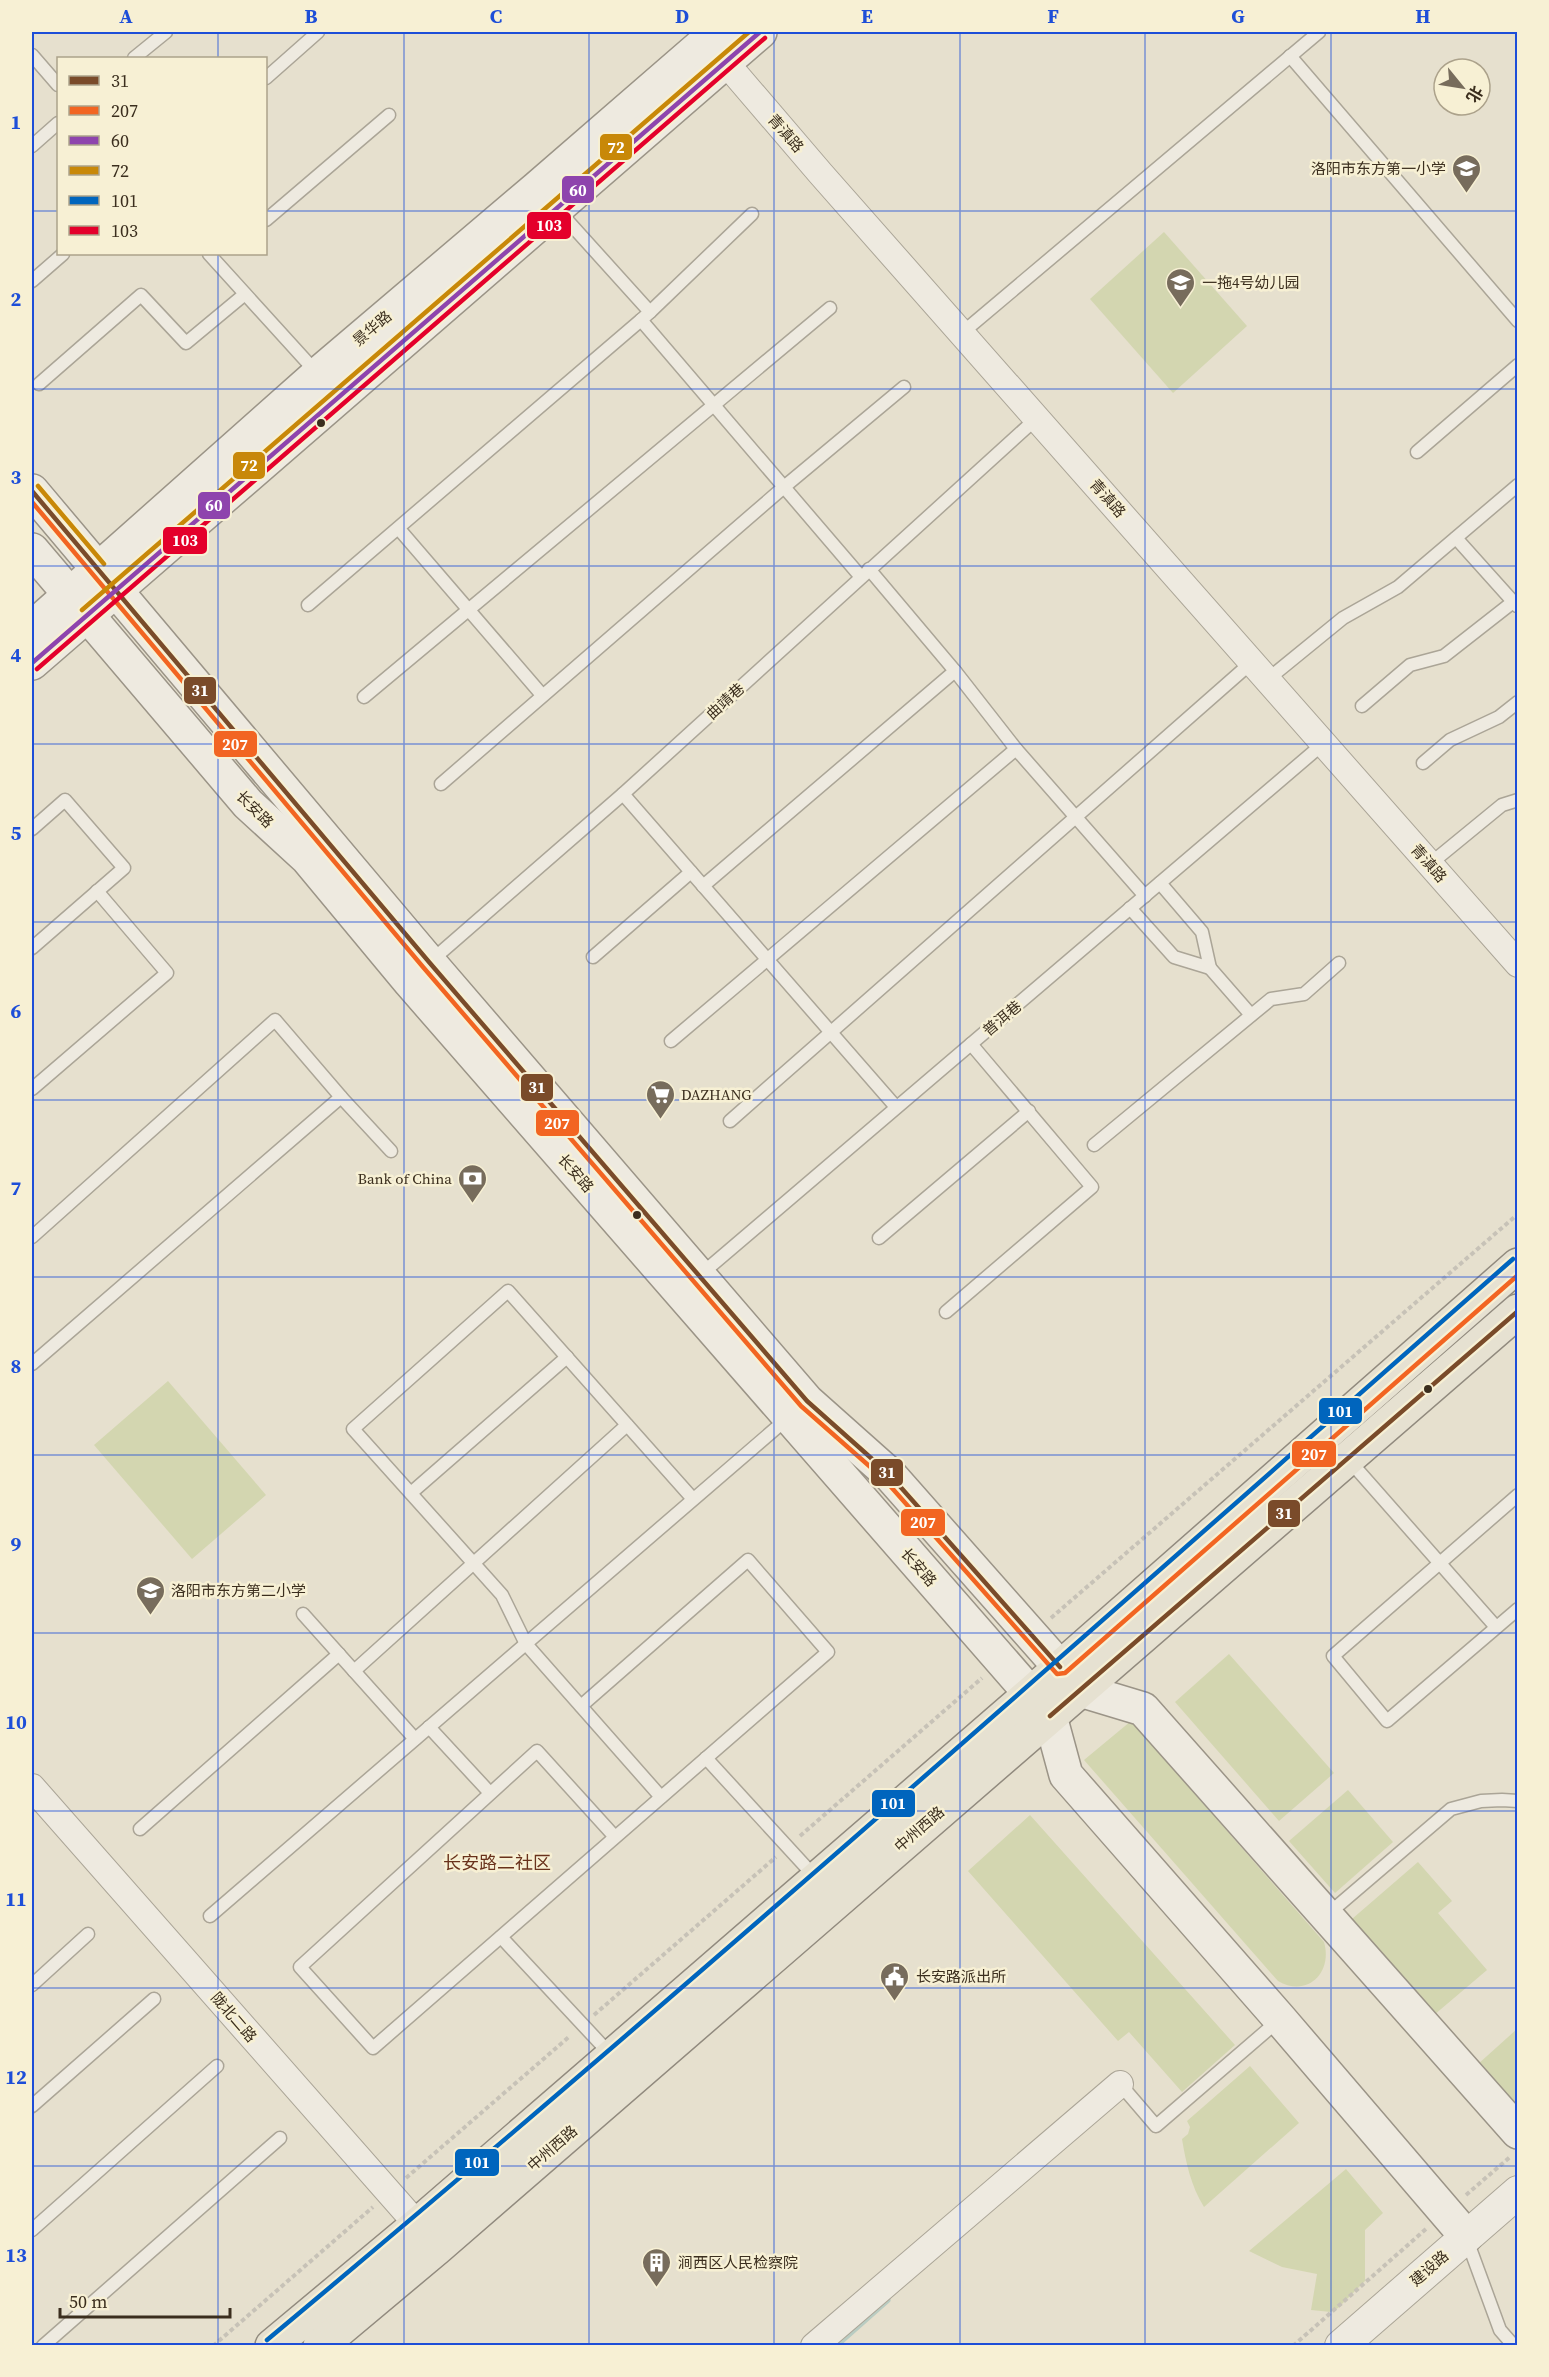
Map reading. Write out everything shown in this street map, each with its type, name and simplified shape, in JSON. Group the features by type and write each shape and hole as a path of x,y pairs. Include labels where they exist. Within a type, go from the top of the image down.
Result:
{"main road":[{"name":"景华路","path":"32,663 78,605 547,198 712,41 760,32"},
{"name":"景华路","path":"107,580 318,374 547,198"},
{"name":"长安路","path":"32,491 107,580 420,972 691,1284 807,1401 888,1474 1070,1679"},
{"name":"长安路","path":"32,550 248,804 307,858 420,972"},
{"name":"景华路","path":"32,628 78,605"},
{"name":"中州西路","path":"320,2346 427,2236 1070,1679 1518,1265"},
{"name":"长安路","path":"691,1284 789,1417 1040,1705"},
{"name":"中州西路","path":"1070,1679 1348,1459 1518,1311"},
{"path":"1070,1679 1143,1708 1518,2132"},
{"path":"1040,1705 1066,1775 1280,2019 1461,2234"},
{"name":"中州西路","path":"272,2346 427,2236"}],"street":[{"name":"青滇路","path":"712,41 962,333 1518,964"},
{"name":"陇北二路","path":"32,1787 427,2236"},
{"path":"814,2346 1120,2084"},
{"name":"建设路","path":"1341,2346 1461,2234 1518,2192"},
{"name":"建设路","path":"1367,2346 1461,2234 1518,2215"}],"lane":[{"path":"135,57 166,32"},
{"path":"267,77 318,32"},
{"path":"962,333 1319,32"},
{"path":"32,55 57,84"},
{"path":"1290,56 1518,321"},
{"path":"267,219 389,115"},
{"path":"32,146 57,124"},
{"path":"547,198 784,486 955,671 1016,749 1145,896"},
{"path":"308,605 646,316 752,214"},
{"path":"32,281 62,255"},
{"path":"217,256 245,294 318,374"},
{"path":"39,384 141,295 186,343 245,294"},
{"path":"364,697 830,308"},
{"path":"1417,452 1518,365"},
{"path":"441,784 784,486 904,387"},
{"name":"曲靖巷","path":"420,972 623,794 1038,417"},
{"path":"730,1121 1076,817 1260,671 1343,618 1398,587 1518,485"},
{"path":"399,529 542,695"},
{"path":"1362,705 1410,665 1444,656 1515,604 1456,538"},
{"path":"703,886 955,671"},
{"path":"1422,763 1450,740 1499,717 1518,702"},
{"name":"普洱巷","path":"691,1284 1324,743"},
{"path":"671,1041 1016,749"},
{"path":"623,794 896,1107"},
{"path":"32,829 65,800 124,868 32,948"},
{"path":"1430,864 1502,805 1518,800"},
{"path":"593,957 691,872"},
{"path":"1160,883 1203,932 1210,968 1251,1015"},
{"path":"32,1089 167,974 97,891"},
{"path":"1130,908 1174,957 1210,968"},
{"path":"1094,1145 1271,999 1304,994 1339,963"},
{"path":"32,1237 275,1020 391,1151"},
{"path":"946,1312 1092,1187 971,1044"},
{"path":"32,1364 341,1097"},
{"path":"879,1238 1029,1111"},
{"path":"661,1797 526,1644 502,1596 352,1429 508,1291 693,1499"},
{"path":"411,1493 567,1357"},
{"path":"210,1916 789,1417"},
{"path":"354,1671 627,1425"},
{"path":"1348,1459 1496,1627"},
{"path":"1518,1495 1333,1656 1387,1721 1518,1609"},
{"path":"581,1706 748,1560 828,1652 373,2048 300,1967 537,1751 615,1837"},
{"path":"303,1614 415,1739"},
{"path":"140,1829 339,1654"},
{"path":"429,1727 490,1793"},
{"path":"706,1758 827,1890"},
{"path":"1326,1916 1451,1809 1481,1801 1518,1801"},
{"path":"32,1985 88,1934"},
{"path":"501,1937 622,2067"},
{"path":"32,2106 154,1999"},
{"path":"1120,2084 1156,2126 1280,2019"},
{"path":"32,2230 217,2066"},
{"path":"43,2346 280,2138"},
{"path":"1461,2234 1500,2330 1514,2346"}],"path":[{"path":"1032,1635 1518,1214"},
{"path":"213,2346 1001,1661"},
{"path":"1293,2346 1461,2234 1518,2150"}],"green space":[{"path":"1164,232 1247,326 1173,393 1090,299"},
{"path":"168,1381 266,1495 192,1559 94,1445"},
{"path":"1229,1654 1334,1773 1279,1821 1175,1702"},
{"path":"1131,1721 1324,1942 1325,1964 1315,1980 1299,1986 1278,1981 1084,1760"},
{"path":"1348,1790 1393,1842 1335,1893 1289,1841"},
{"path":"1030,1815 1235,2045 1182,2092 1129,2032 1118,2041 968,1871"},
{"path":"1418,1862 1452,1901 1438,1913 1487,1970 1434,2015 1352,1919"},
{"path":"1517,2029 1517,2112 1477,2065"},
{"path":"1250,2066 1299,2123 1204,2207 1192,2183 1185,2157 1182,2139 1188,2134 1190,2127 1187,2121"},
{"path":"1346,2169 1383,2213 1365,2230 1365,2281 1331,2312 1311,2310 1317,2274 1282,2267 1249,2251"}],"waterway":[{"path":"835,2346 887,2300"}],"transit line":[{"name":"72","path":"82,610 749,32"},
{"name":"60","path":"32,663 760,32"},
{"name":"103","path":"37,669 765,38"},
{"name":"72","path":"38,486 104,564"},
{"name":"31","path":"32,491 429,962 807,1401 889,1474 1060,1667"},
{"name":"207","path":"32,502 423,967 801,1406 884,1479 1057,1674 1065,1673 1518,1275"},
{"name":"101","path":"267,2340 738,1939 1513,1259"},
{"name":"31","path":"1050,1716 1518,1311"}],"place":[{"name":"洛阳市东方第一小学","path":"1467,194"},
{"name":"一拖4号幼儿园","path":"1181,308"},
{"name":"DAZHANG","path":"660,1120"},
{"name":"Bank of China","path":"473,1204"},
{"name":"洛阳市东方第二小学","path":"150,1616"},
{"name":"长安路派出所","path":"895,2002"},
{"name":"涧西区人民检察院","path":"657,2288"}],"district":[{"name":"长安路二社区","path":"497,1862"}]}
